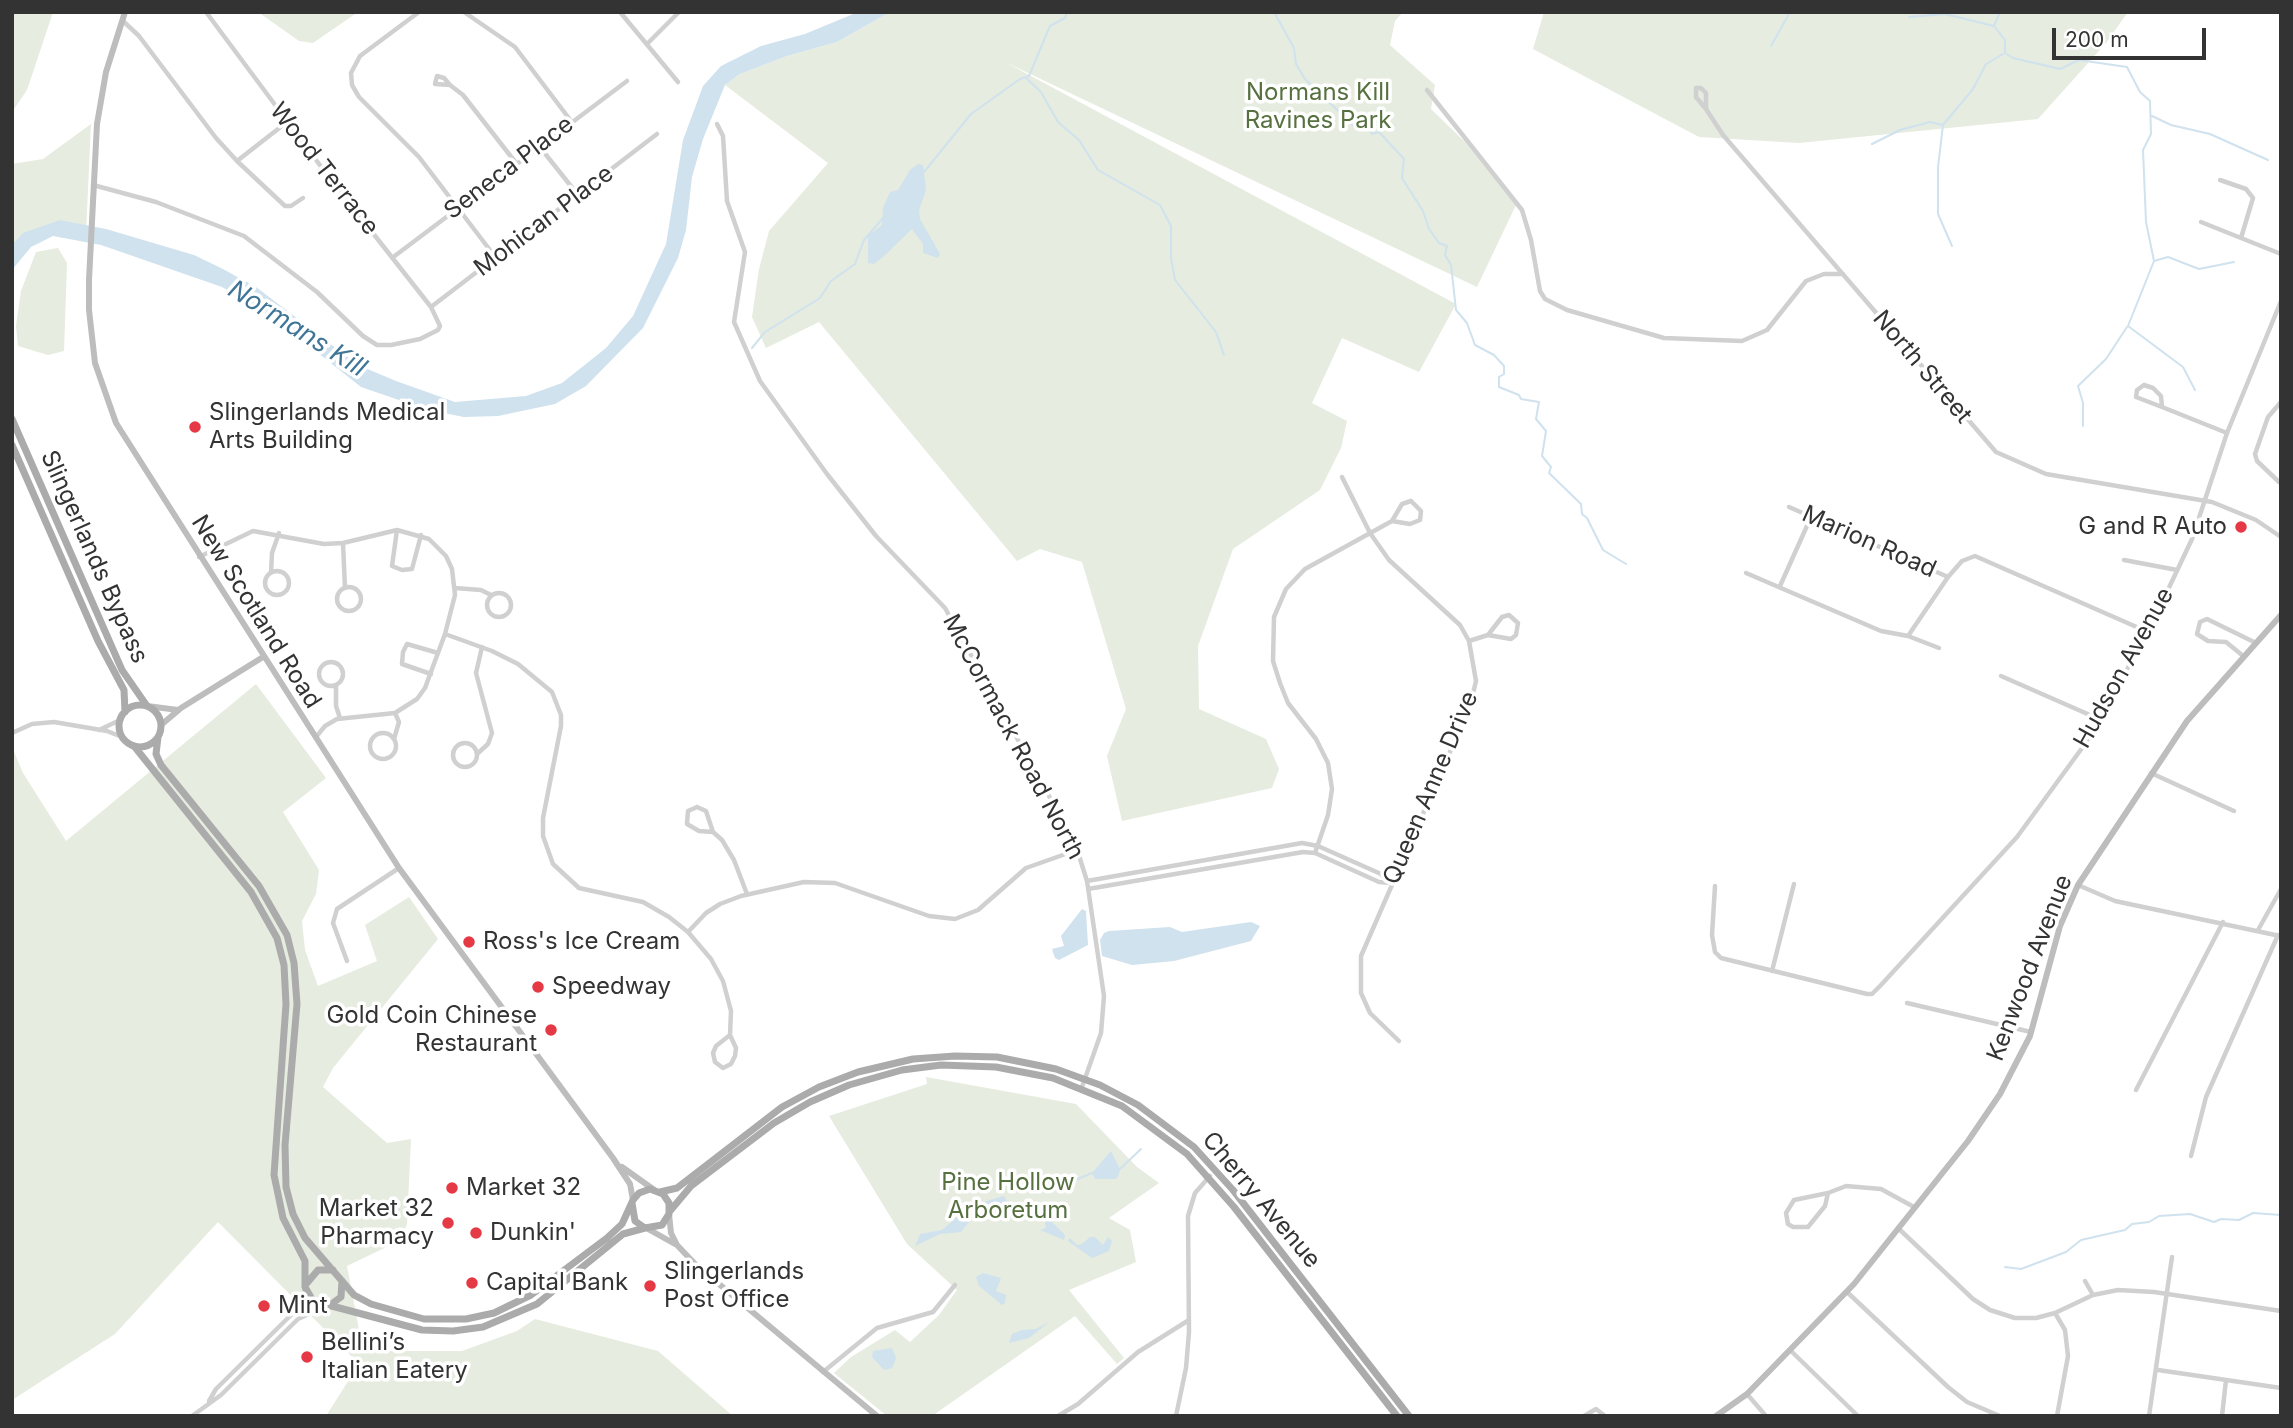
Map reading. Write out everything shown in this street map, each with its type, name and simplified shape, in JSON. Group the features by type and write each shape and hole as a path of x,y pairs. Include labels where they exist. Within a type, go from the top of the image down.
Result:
{"main road":[{"name":"Slingerlands Bypass","path":"12,419 124,674 147,706"},
{"name":"Slingerlands Bypass","path":"12,445 101,648 124,690 125,712"},
{"path":"137,705 147,706 159,716 161,725 157,760 259,886 287,934 294,963 297,1004 285,1145 286,1187 299,1227 313,1250 359,1299 398,1313 439,1320 480,1317 519,1302 543,1287 614,1231 632,1202 644,1191 658,1191 668,1200 670,1213 662,1225 623,1234 537,1304 483,1327 453,1331 422,1329 313,1301 305,1287 305,1261 283,1218 274,1175 286,1004 284,965 277,938 251,892 134,746 122,737 120,720 125,712 137,705"},
{"path":"134,746 147,746 158,737"},
{"name":"Cherry Avenue","path":"658,1191 677,1188 745,1133 794,1100 831,1081 873,1068 927,1057 984,1056 1033,1063 1085,1079 1120,1095 1161,1120 1216,1171 1409,1416"},
{"name":"Cherry Avenue","path":"670,1213 687,1190 774,1123 822,1095 861,1081 915,1068 969,1065 1023,1071 1082,1087 1144,1120 1179,1146 1209,1177 1396,1416"},
{"path":"632,1202 635,1221 646,1228"},
{"path":"305,1287 310,1276 318,1270 334,1271"},
{"path":"329,1305 337,1301 343,1292 341,1277"}],"street":[{"name":"New Scotland Road","path":"125,12 101,100 93,185 90,330 95,363 108,405 132,451 198,557 399,868 613,1158 630,1184 632,1202"},
{"name":"Wood Terrace","path":"93,185 156,202 244,236 317,292 363,336 377,345 391,345 430,336 440,326 431,307 287,122 206,12"},
{"path":"419,12 360,56 351,72 352,85 359,97 419,158 496,258"},
{"path":"464,12 515,47 571,121"},
{"path":"620,12 678,82"},
{"path":"648,43 679,12"},
{"path":"122,21 139,36 216,138 237,161 285,206 291,206 303,198"},
{"name":"Seneca Place","path":"392,258 627,81"},
{"path":"450,85 470,103 516,163"},
{"path":"1427,90 1522,210 1531,240 1540,291 1545,299 1567,310 1664,338 1742,341 1767,330 1806,281 1824,274 1844,274"},
{"name":"North Street","path":"1706,109 1723,135 1987,444 2004,458 2046,474 2209,501 2256,520 2281,537"},
{"path":"237,161 287,122"},
{"name":"McCormack Road North","path":"716,124 723,136 727,201 745,252 734,322 751,361 772,400 827,474 876,536 945,608 1077,850 1087,880 1104,996 1104,1016 1082,1087"},
{"name":"Mohican Place","path":"431,307 657,134"},
{"path":"539,146 578,195"},
{"path":"2220,180 2240,186 2253,198 2241,237"},
{"path":"2201,222 2281,254"},
{"name":"Hudson Avenue","path":"1772,971 1872,994 2017,837 2085,744 2148,632 2209,501 2227,433 2281,300"},
{"path":"2162,407 2161,396 2153,388 2144,385 2137,390 2136,397 2227,433"},
{"path":"2279,482 2257,461 2255,454 2268,417 2281,402"},
{"name":"Queen Anne Drive","path":"1342,477 1370,533 1389,560 1453,618 1469,641 1476,681 1470,706 1365,940 1359,974 1361,993 1370,1013 1399,1041"},
{"path":"1088,889 1296,852 1315,853 1332,789 1328,763 1316,739 1288,703 1280,683 1273,661 1271,637 1274,617 1286,589 1305,569 1392,521 1405,502 1415,503 1420,511 1417,523 1400,524 1392,521"},
{"name":"Marion Road","path":"1790,507 1948,577"},
{"path":"1780,586 1811,517"},
{"path":"198,557 253,531 279,533 324,544 343,543 397,530 421,535 434,543 446,556 455,588 445,634 431,674 417,699 395,713 340,718 325,726 315,740"},
{"path":"397,530 392,566 402,570 412,569 421,535"},
{"path":"271,573 279,571 286,575 289,586 284,593 273,594 267,590 265,582 271,573 272,553 279,533"},
{"path":"343,543 345,588 337,597 338,605 347,611 355,610 361,601 359,593 353,588 345,588"},
{"path":"1908,636 1948,577 1967,557 1981,557 2148,632"},
{"path":"2124,560 2177,570"},
{"path":"1746,573 1881,631 1908,636 1939,648"},
{"path":"455,588 481,590 491,595 499,593 509,598 511,605 506,615 494,617 488,611 487,603 491,595"},
{"path":"1469,641 1488,635 1511,639 1516,635 1518,623 1509,615 1502,617 1488,635"},
{"name":"Kenwood Avenue","path":"1716,1416 1747,1394 1847,1292 1968,1141 2000,1094 2031,1032 2060,926 2078,885 2187,721 2242,655 2281,615"},
{"path":"2242,655 2226,642 2212,642 2197,634 2201,620 2214,622 2254,642"},
{"path":"445,634 482,647 538,678 558,703 561,726 543,818 545,849 552,864 579,888 643,902 670,917 688,932 711,959 723,981 731,1011 730,1035 736,1048 735,1056 731,1064 723,1068 715,1062 712,1053 716,1046 730,1035"},
{"path":"431,674 402,664 403,652 407,644 438,653"},
{"path":"477,754 471,744 464,743 454,749 452,757 456,765 464,768 475,762 477,754 488,744 492,733 476,673 482,647"},
{"path":"161,725 178,710 262,657"},
{"path":"336,685 328,686 321,681 319,669 324,663 336,662 342,668 342,679 336,685 336,706 340,718"},
{"path":"2001,676 2099,719"},
{"path":"147,706 178,710"},
{"path":"394,739 387,734 378,735 372,740 372,753 382,759 390,757 396,747 394,739 399,722 395,713"},
{"path":"97,730 120,720"},
{"path":"12,733 32,724 54,722 122,737"},
{"path":"305,724 325,726"},
{"path":"2151,773 2234,811"},
{"path":"713,832 711,818 704,808 697,807 688,811 687,824 699,831 713,832 722,840 734,860 747,894"},
{"path":"1087,880 1302,843 1318,846"},
{"name":"Queen Anne Drive","path":"1318,846 1381,874 1389,882"},
{"path":"688,932 706,913 747,894 804,882 822,882 851,888 929,916 955,919 978,910 1026,868 1077,850"},
{"name":"Queen Anne Drive","path":"1315,853 1379,882 1389,882"},
{"path":"1221,856 1223,864"},
{"path":"347,961 333,923 337,909 399,868"},
{"path":"1153,869 1154,877"},
{"path":"1715,886 1712,919 1715,952 1729,961 1772,971 1794,884"},
{"path":"2078,885 2115,901 2279,936 2206,1097 2191,1156"},
{"path":"2258,930 2281,889"},
{"path":"2136,1090 2223,922"},
{"path":"1907,1003 2031,1032"},
{"name":"New Scotland Road","path":"613,1158 632,1176 658,1191"},
{"path":"1176,1416 1186,1368 1189,1320 1188,1216 1195,1193 1216,1171"},
{"path":"1828,1193 1825,1206 1808,1227 1793,1227 1788,1224 1786,1213 1794,1200 1846,1186 1881,1189 1914,1206"},
{"path":"670,1213 671,1233 677,1245"},
{"path":"646,1228 677,1245 823,1373 877,1416"},
{"path":"1898,1228 1982,1306 2015,1318 2036,1318 2055,1313 2093,1295 2128,1290 2281,1311"},
{"path":"2149,1416 2158,1370 2172,1257"},
{"path":"2085,1281 2093,1295"},
{"path":"823,1373 877,1328 931,1312 955,1285"},
{"path":"208,1402 216,1389 293,1313 305,1287"},
{"path":"1847,1292 1948,1387 1968,1402 2000,1416"},
{"path":"192,1416 220,1395 298,1319 329,1305"},
{"path":"2055,1313 2065,1330 2068,1356 2057,1416"},
{"path":"1058,1416 1078,1404 1138,1352 1189,1320"},
{"path":"1790,1350 1858,1416"},
{"path":"247,1358 253,1363"},
{"path":"2158,1370 2281,1388"},
{"path":"2222,1416 2226,1380"},
{"path":"1747,1394 1766,1416"},
{"path":"1584,1416 1596,1409 1605,1416"}],"green space":[{"path":"12,12 53,12 27,90 12,112"},
{"path":"258,12 358,12 313,43 299,41"},
{"name":"Normans Kill Ravines Park","path":"890,12 1403,12 1395,21 1390,45 1435,85 1431,109 1465,142 1516,205 1477,287 1005,62 1456,304 1419,372 1342,338 1312,403 1347,421 1341,448 1320,490 1233,549 1198,646 1199,709 1266,739 1279,769 1272,788 1122,821 1107,756 1126,709 1082,562 1040,549 1017,561 819,322 766,348 752,317 759,269 769,231 828,163 725,85 740,74 787,56 837,42"},
{"path":"1544,12 2128,12 2106,43 2038,119 1799,143 1699,137 1533,49"},
{"path":"91,124 86,233 46,233 12,257 12,164 43,159"},
{"path":"58,248 67,263 64,351 48,355 18,346 16,326 21,291 36,252"},
{"path":"256,684 326,778 283,812 319,870 316,894 302,921 305,950 318,986 377,961 365,925 409,897 438,939 333,1068 323,1087 387,1143 411,1139 407,1224 401,1240 347,1266 363,1351 462,1351 517,1331 535,1319 658,1351 733,1416 326,1416 359,1364 218,1222 115,1334 12,1400 12,747 23,773 66,841"},
{"name":"Pine Hollow Arboretum","path":"926,1077 1076,1104 1137,1167 1159,1183 1109,1218 1130,1230 1136,1262 1069,1290 1124,1358 1117,1364 1075,1316 932,1416 887,1416 834,1373 851,1357 895,1330 910,1342 939,1315 957,1290 907,1244 829,1116 927,1084"}],"water":[{"name":"Normans Kill","path":"858,12 890,12 837,42 787,56 740,74 725,85 703,139 692,177 686,230 678,258 643,328 586,386 555,404 498,416 464,417 428,410 361,387 274,318 222,287 101,245 53,236 31,247 12,270 12,245 23,233 60,220 106,229 194,255 221,268 256,287 358,365 396,381 455,402 526,396 562,383 606,348 633,316 666,244 683,140 703,86 721,66 761,46 805,34"},
{"path":"918,164 923,165 926,190 919,210 920,219 940,254 938,258 923,253 923,244 912,229 874,264 868,263 868,236 882,225 883,208 890,192 898,190 910,170"},
{"path":"1082,909 1086,911 1088,945 1059,960 1055,958 1052,949 1064,946 1061,936"},
{"path":"1251,922 1260,926 1251,941 1174,961 1132,965 1102,956 1100,940 1104,933 1109,931 1170,927 1182,932"},
{"path":"1111,1151 1120,1169 1119,1174 1116,1179 1095,1179 1092,1173"},
{"path":"1004,1196 1011,1208 1011,1218 987,1204 973,1205"},
{"path":"965,1215 969,1222 961,1232 940,1234 915,1246 920,1234 942,1230 958,1216"},
{"path":"1047,1217 1065,1235 1064,1240 1040,1230 1046,1228 1044,1218"},
{"path":"1095,1237 1103,1245 1108,1237 1112,1241 1109,1251 1092,1258 1068,1241 1070,1238 1077,1245"},
{"path":"983,1273 1001,1278 996,1291 1006,1295 1002,1305 979,1286 976,1277"},
{"path":"1049,1322 1029,1338 1009,1343 1012,1334 1036,1329"},
{"path":"892,1348 896,1358 892,1368 884,1370 872,1357 873,1351"}],"waterway":[{"path":"924,172 971,114 1020,79 1029,76 1050,26 1065,18 1067,12"},
{"path":"1274,12 1294,48 1296,64 1305,79 1356,128 1369,128 1372,134 1379,132 1404,159 1402,178 1423,211 1429,229 1439,243 1447,246 1445,255 1451,265 1456,310 1467,323 1475,345 1494,355 1504,366 1504,374 1499,377 1499,387 1519,395 1521,399 1539,402 1536,419 1546,431 1542,456 1551,467 1549,473 1581,504 1582,514 1587,518 1603,550 1626,564"},
{"path":"1771,46 1790,12"},
{"path":"2000,12 1994,26 2005,40 2005,53 2013,58 2060,69 2079,60 2127,67 2140,92 2150,101 2151,134 2143,150 2146,222 2154,261 2128,326 2183,367 2195,390"},
{"path":"1909,17 1945,14 1994,26"},
{"path":"1952,246 1938,214 1938,167 1943,125 1973,89 1986,64 2003,54"},
{"path":"1026,78 1041,92 1058,122 1079,140 1098,170 1160,205 1171,226 1171,258 1175,280 1216,332 1224,355"},
{"path":"2152,116 2171,125 2210,134 2268,160"},
{"path":"1872,144 1900,130 1930,122 1943,125"},
{"path":"752,348 765,332 820,298 831,281 855,264 864,240 883,218"},
{"path":"2154,261 2168,257 2199,269 2234,262"},
{"path":"2083,426 2083,403 2078,386 2106,359 2127,327"},
{"path":"1120,1169 1141,1149"},
{"path":"1049,1178 1052,1182 1064,1179 1073,1181 1092,1173"},
{"path":"2005,1267 2021,1269 2066,1252 2081,1240 2125,1230 2132,1224 2149,1222 2159,1216 2190,1214 2214,1222 2221,1219 2239,1220 2253,1213 2281,1215"}],"place":[{"name":"Slingerlands Medical Arts Building","path":"195,427"},
{"name":"G and R Auto","path":"2241,527"},
{"name":"Ross's Ice Cream","path":"469,942"},
{"name":"Speedway","path":"538,987"},
{"name":"Gold Coin Chinese Restaurant","path":"551,1030"},
{"name":"Market 32","path":"452,1188"},
{"name":"Market 32 Pharmacy","path":"448,1223"},
{"name":"Dunkin'","path":"476,1233"},
{"name":"Capital Bank","path":"472,1283"},
{"name":"Slingerlands Post Office","path":"650,1286"},
{"name":"Mint","path":"264,1306"},
{"name":"Bellini’s Italian Eatery","path":"307,1357"}]}
